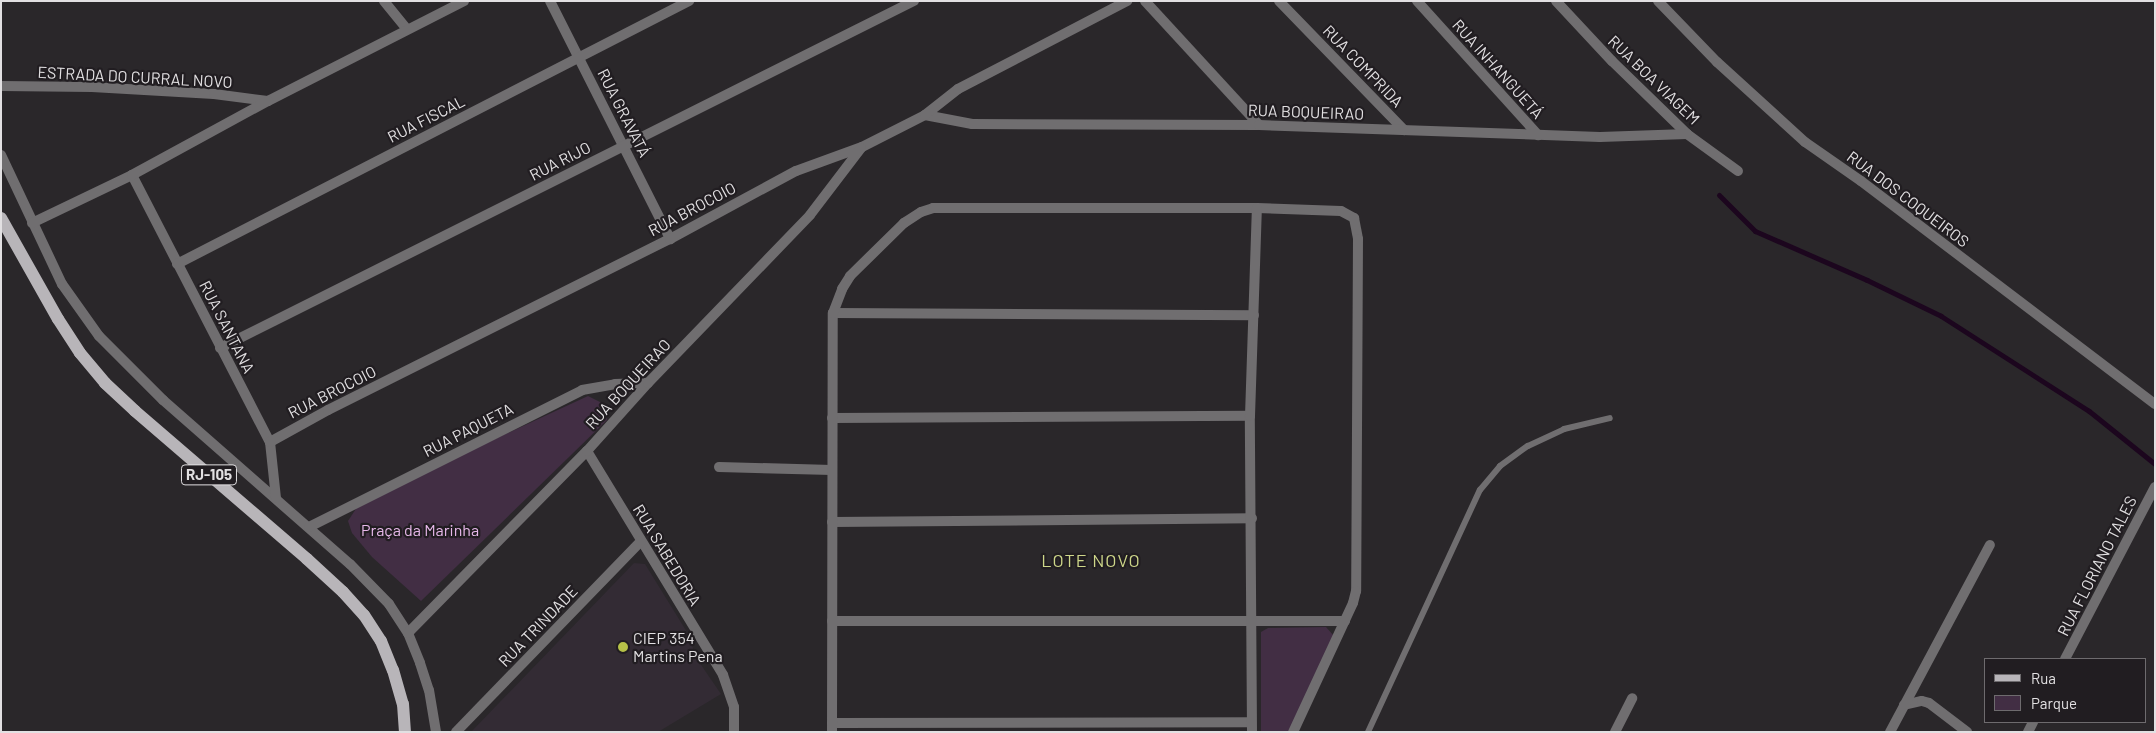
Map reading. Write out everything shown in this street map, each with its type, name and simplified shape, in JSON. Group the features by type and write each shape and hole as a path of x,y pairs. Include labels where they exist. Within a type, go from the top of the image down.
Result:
{"main road":[{"name":"RJ-105","path":"1,218 58,320 80,353 105,383 135,412 307,559 343,592 364,615 381,641 393,670 403,704 405,732"}],"street":[{"path":"384,1 407,29"},
{"path":"32,222 132,176 268,101 464,1"},
{"name":"RUA GRAVATÁ","path":"550,1 670,239"},
{"name":"RUA FISCAL","path":"177,264 689,1"},
{"name":"RUA RIJO","path":"220,348 914,1"},
{"name":"RUA BROCOIO","path":"270,442 328,410 670,239 796,171 862,147 925,115 958,89 1127,1"},
{"name":"RUA COMPRIDA","path":"1279,1 1404,130"},
{"name":"RUA INHANGUETÁ","path":"1416,1 1538,135"},
{"name":"RUA BOA VIAGEM","path":"1556,1 1612,61 1687,134 1738,171"},
{"name":"RUA DOS COQUEIROS","path":"1658,1 1717,62 1805,142 1861,181 2155,404"},
{"path":"1151,3 1260,125"},
{"name":"ESTRADA DO CURRAL NOVO","path":"1,86 92,87 214,94 268,101"},
{"name":"RUA BOQUEIRAO","path":"925,115 972,124 1260,125 1600,137 1687,134"},
{"name":"RUA BOQUEIRAO","path":"408,633 587,451 648,383 810,215 862,147"},
{"path":"1,155 62,284 99,336 163,400 376,588 408,633 429,690 436,732"},
{"name":"RUA SANTANA","path":"132,176 270,442 276,498"},
{"path":"1257,208 1250,416 1252,727 832,727 833,313 850,276 904,223 921,212 934,208 1257,208 1341,211 1354,218 1356,226 1357,576 1353,603 1293,732"},
{"path":"833,313 1254,315"},
{"name":"RUA PAQUETA","path":"309,527 582,390 615,384 648,383"},
{"path":"832,418 1250,416"},
{"name":"RUA SABEDORIA","path":"587,451 723,675 734,707 734,732"},
{"path":"719,467 832,470"},
{"name":"RUA FLORIANO TALES","path":"2066,658 2155,487"},
{"path":"832,522 1252,518"},
{"name":"RUA TRINDADE","path":"456,732 641,541"},
{"path":"1890,732 1990,545"},
{"path":"832,621 1345,621"},
{"path":"1615,732 1632,698"},
{"path":"1904,705 1922,701 1929,703 1967,732"}],"lane":[{"path":"1368,732 1480,490 1500,466 1528,446 1564,430 1610,418"}],"shaded area":[{"name":"CIEP 354 Martins Pena","path":"634,563 645,564 690,637 695,656 721,694 658,732 471,732"}],"green space":[{"name":"Praça da Marinha","path":"588,396 604,404 607,420 421,601 372,557 352,533 348,521 361,501"},
{"path":"1326,627 1334,636 1292,732 1261,732 1261,632 1268,628"}],"waterway":[{"path":"1719,195 1755,231 1867,280 1941,316 2089,411 2155,464"}],"place":[{"name":"CIEP 354 Martins Pena","path":"623,647"}],"district":[{"name":"LOTE NOVO","path":"1091,560"}]}
